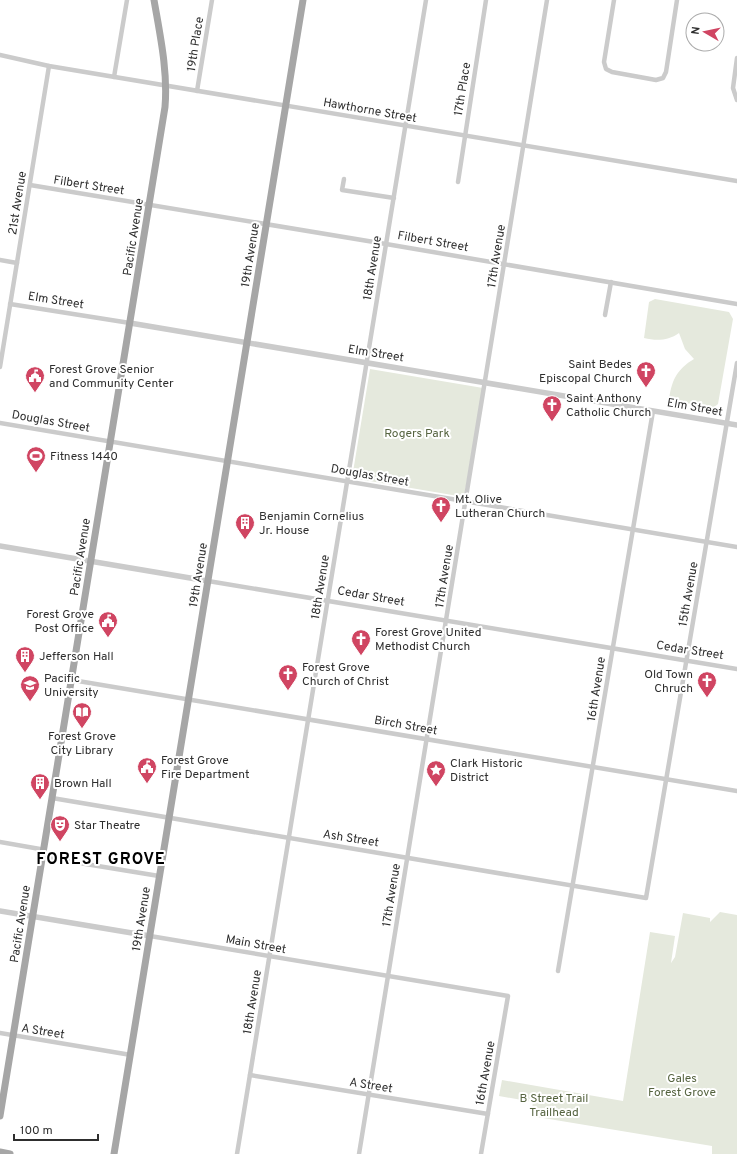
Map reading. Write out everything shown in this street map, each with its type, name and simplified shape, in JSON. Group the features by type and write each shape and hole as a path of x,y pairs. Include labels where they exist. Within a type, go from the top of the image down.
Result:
{"main road":[{"name":"Pacific Avenue","path":"0,1116 165,107 166,85 162,47 154,0"},
{"name":"19th Avenue","path":"114,1154 303,0"},
{"path":"0,1152 10,1154"}],"street":[{"path":"114,77 127,0"},
{"name":"19th Place","path":"198,91 212,0"},
{"name":"18th Avenue","path":"237,1154 426,0"},
{"name":"17th Place","path":"458,182 486,0"},
{"name":"17th Avenue","path":"359,1154 486,383 547,0"},
{"path":"614,0 604,62 606,69 612,72 649,79 662,78 666,72 677,0"},
{"name":"Hawthorne Street","path":"0,56 49,66 737,181"},
{"path":"737,58 733,82 737,99"},
{"name":"21st Avenue","path":"0,367 49,66"},
{"path":"344,179 342,190 394,198"},
{"name":"Filbert Street","path":"30,185 737,304"},
{"path":"0,260 17,263"},
{"path":"605,315 611,282"},
{"name":"Elm Street","path":"10,304 737,425"},
{"name":"15th Avenue","path":"646,898 737,363"},
{"name":"16th Avenue","path":"558,971 653,411"},
{"name":"Douglas Street","path":"0,423 737,548"},
{"name":"Cedar Street","path":"0,546 737,669"},
{"name":"Birch Street","path":"72,680 737,791"},
{"name":"Ash Street","path":"52,798 646,898"},
{"path":"0,842 40,848 49,858 159,876"},
{"name":"Main Street","path":"0,911 508,996"},
{"name":"16th Avenue","path":"481,1154 508,996"},
{"name":"A Street","path":"0,1033 131,1055"},
{"name":"A Street","path":"250,1075 488,1114"}],"green space":[{"path":"655,299 729,312 733,319 718,404 714,407 669,401 671,387 676,376 683,367 694,359 685,349 679,333 671,338 662,340 644,338 649,302"},
{"name":"Rogers Park","path":"370,369 483,388 464,497 352,478"},
{"name":"Gales Forest Grove","path":"720,912 737,915 737,1154 712,1154 712,1146 531,1116 533,1102 499,1096 502,1080 623,1101 650,932 675,936 671,963 675,957 683,913 710,918 710,922"}],"place":[{"name":"Saint Bedes Episcopal Church","path":"646,388"},
{"name":"Forest Grove Senior and Community Center","path":"35,393"},
{"name":"Saint Anthony Catholic Church","path":"552,422"},
{"name":"Fitness 1440","path":"36,473"},
{"name":"Mt. Olive Lutheran Church","path":"441,523"},
{"name":"Benjamin Cornelius Jr. House","path":"245,540"},
{"name":"Forest Grove Post Office","path":"108,638"},
{"name":"Forest Grove United Methodist Church","path":"361,656"},
{"name":"Jefferson Hall","path":"25,673"},
{"name":"Forest Grove Church of Christ","path":"288,691"},
{"name":"Old Town Chruch","path":"707,698"},
{"name":"Pacific University","path":"30,702"},
{"name":"Forest Grove City Library","path":"82,729"},
{"name":"Forest Grove Fire Department","path":"147,784"},
{"name":"Clark Historic District","path":"436,787"},
{"name":"Brown Hall","path":"40,800"},
{"name":"Star Theatre","path":"60,842"}],"district":[{"name":"FOREST GROVE","path":"101,858"}],"park label":[{"name":"B Street Trail Trailhead","path":"554,1105"}]}
